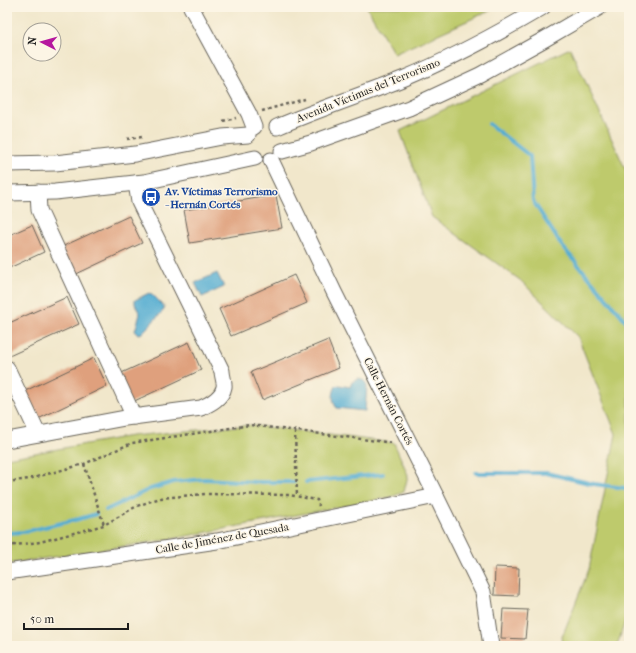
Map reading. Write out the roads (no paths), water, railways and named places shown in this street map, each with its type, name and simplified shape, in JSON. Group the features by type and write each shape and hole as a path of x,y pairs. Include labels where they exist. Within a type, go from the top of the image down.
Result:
{"street":[{"path":"191,7 251,126 247,144 249,152 255,158"},
{"name":"Avenida Víctimas del Terrorismo","path":"277,127 406,78 474,46 543,7"},
{"path":"7,193 55,192 136,183 255,158 266,161 408,108 480,75 545,40 600,7"},
{"path":"7,164 55,163 135,154 222,137 251,126 262,124 270,124 277,127 282,134 284,143 277,156"},
{"name":"Calle Hernán Cortés","path":"277,156 334,292 483,592 491,646"},
{"path":"7,440 134,417 201,408 212,403 220,396 224,387 222,371 139,202 136,183"},
{"path":"38,192 39,210 134,417"},
{"path":"7,368 38,434"},
{"name":"Calle de Jiménez de Quesada","path":"7,572 217,541 436,496"}],"water":[{"path":"217,273 224,287 202,297 195,283"},
{"path":"149,293 152,294 164,306 164,310 142,333 138,334 135,331 140,314 135,304 135,300"},
{"path":"358,379 364,381 367,386 365,411 337,408 333,398 336,386 339,385 350,387 352,382"}],"waterway":[{"path":"489,124 530,156 533,201 562,246 627,322 629,374"},
{"path":"476,473 546,473 594,484 625,488 629,487"},
{"path":"306,482 383,474"},
{"path":"106,510 150,489 174,482 204,479 256,482 294,482"},
{"path":"7,533 23,532 96,514"}],"place":[{"name":"Av. Víctimas Terrorismo - Hernán Cortés","path":"151,197"}]}
